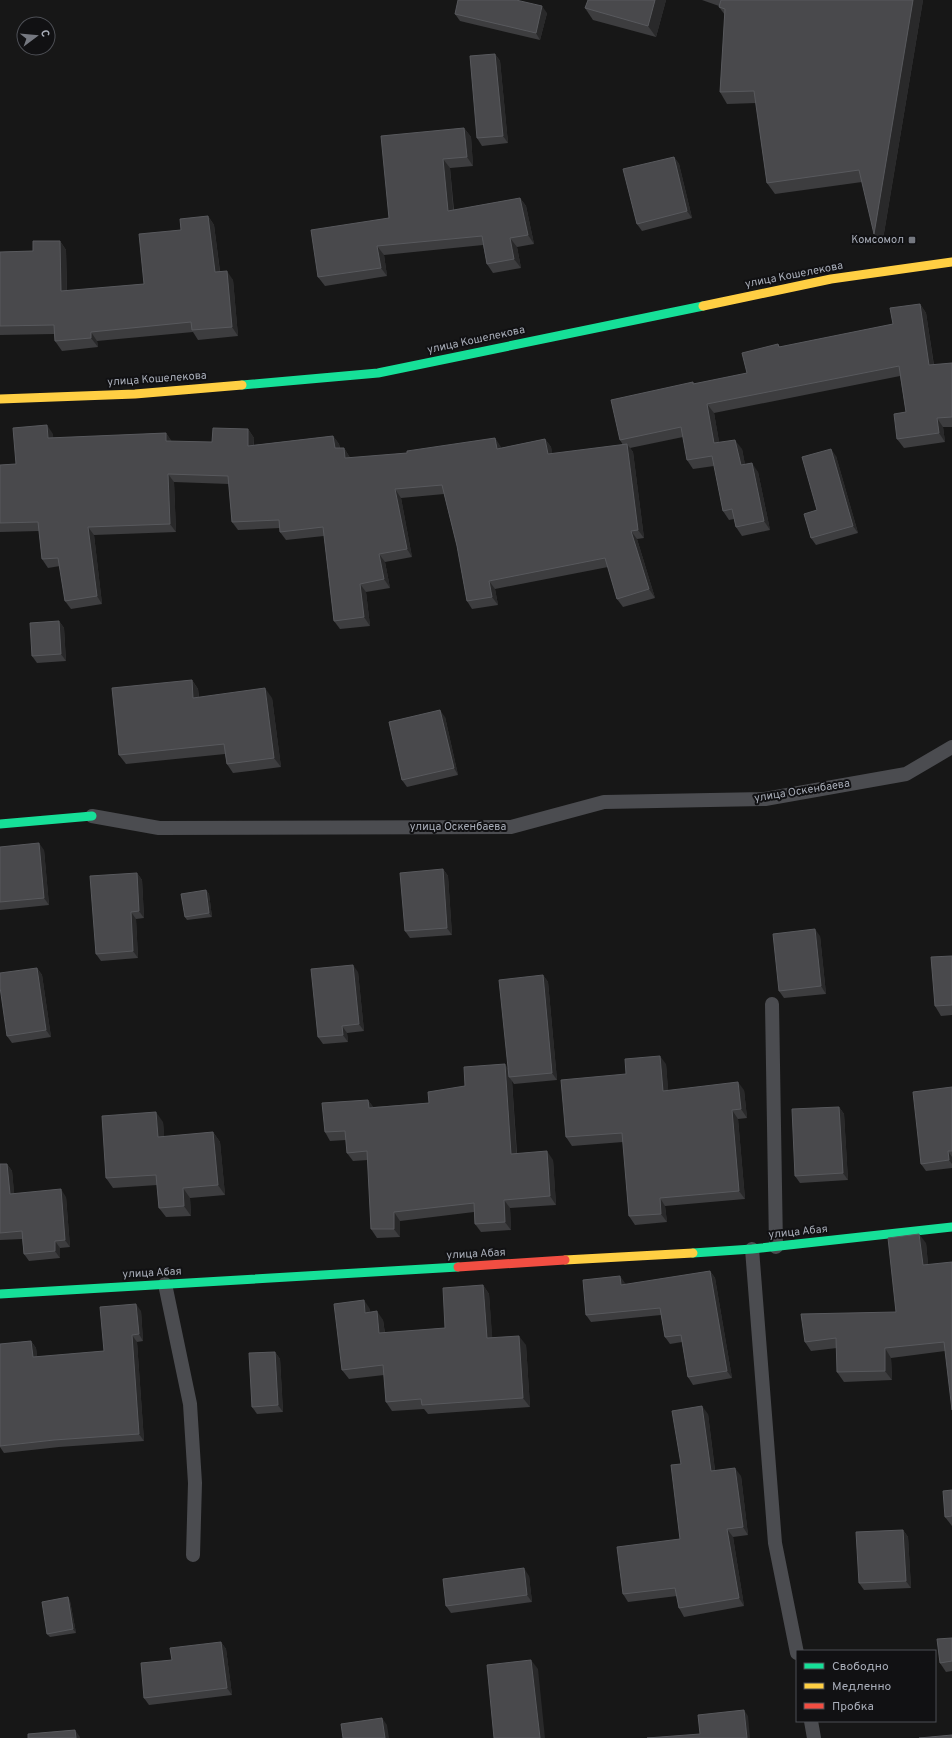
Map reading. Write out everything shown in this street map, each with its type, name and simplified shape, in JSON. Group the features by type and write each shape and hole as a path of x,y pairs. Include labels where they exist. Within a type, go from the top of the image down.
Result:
{"street":[{"name":"улица Кошелекова","path":"0,399 136,394 378,373 830,278 952,262"},
{"name":"улица Оскенбаева","path":"0,824 92,816"},
{"name":"улица Абая","path":"0,1294 752,1249 952,1228"}],"lane":[{"name":"улица Оскенбаева","path":"92,816 159,828 511,827 604,802 766,799 906,774 952,747"},
{"path":"772,1004 776,1247"},
{"path":"752,1249 775,1543 796,1650"},
{"path":"165,1284 190,1404 195,1483 193,1555"},
{"path":"811,1722 814,1738"}],"building":[{"path":"458,0 516,0 542,6 536,33 455,14"},
{"path":"588,0 655,0 648,26 585,8"},
{"path":"721,0 913,0 874,234 859,170 767,183 754,91 720,92 725,9 719,7"},
{"path":"495,54 503,136 477,138 470,56"},
{"path":"464,128 467,157 443,159 448,211 520,198 528,235 510,238 514,259 487,264 482,236 377,246 381,268 318,277 311,230 389,218 381,136"},
{"path":"674,157 687,211 637,224 623,169"},
{"path":"208,216 215,272 227,271 232,327 192,330 191,322 91,332 91,338 55,341 54,325 0,326 0,252 33,251 33,241 60,241 61,291 144,284 139,234 181,230 180,219"},
{"path":"920,304 929,365 952,363 952,417 937,418 939,433 897,439 894,414 906,412 899,366 707,404 714,443 735,440 741,465 752,463 764,521 736,527 732,509 723,511 712,456 687,460 681,427 620,440 611,400 693,382 693,384 747,373 742,353 778,344 779,347 893,324 890,308"},
{"path":"47,425 48,438 166,433 166,441 212,442 213,428 248,429 248,446 333,436 335,448 344,448 345,458 407,453 407,451 495,438 497,449 545,439 548,454 627,444 638,530 631,531 649,589 617,599 605,558 489,581 492,597 467,601 457,546 442,485 395,489 407,549 379,554 384,579 360,584 364,617 334,621 323,527 280,532 279,520 232,522 228,476 168,474 170,524 88,527 97,596 65,601 58,558 42,559 38,522 0,523 0,465 16,464 13,428"},
{"path":"831,449 853,526 811,538 804,514 817,510 802,457"},
{"path":"59,621 61,654 32,656 30,623"},
{"path":"192,680 193,698 265,688 274,758 227,764 224,744 119,755 112,688"},
{"path":"440,710 454,768 402,780 389,722"},
{"path":"39,843 44,898 0,902 0,847"},
{"path":"443,869 447,928 405,931 400,873"},
{"path":"137,873 139,911 131,912 133,951 96,954 90,876"},
{"path":"206,890 209,913 185,917 181,894"},
{"path":"815,929 821,986 779,991 773,934"},
{"path":"952,956 952,1005 935,1006 931,957"},
{"path":"353,965 359,1024 342,1026 343,1035 318,1037 311,969"},
{"path":"37,968 46,1030 7,1036 0,987 0,973"},
{"path":"543,975 552,1073 509,1077 499,980"},
{"path":"660,1056 663,1091 738,1082 741,1109 732,1110 739,1191 660,1198 661,1214 629,1216 622,1133 566,1137 561,1080 626,1074 625,1059"},
{"path":"505,1064 511,1154 547,1151 550,1196 504,1200 505,1222 475,1224 474,1203 394,1212 394,1229 371,1229 367,1151 347,1153 345,1131 325,1132 322,1103 368,1100 369,1108 429,1103 428,1092 465,1086 464,1067"},
{"path":"952,1087 952,1151 948,1151 949,1160 921,1164 913,1092"},
{"path":"839,1107 843,1173 795,1176 792,1109"},
{"path":"156,1112 158,1137 213,1132 218,1185 183,1188 184,1206 159,1208 156,1175 106,1178 102,1116"},
{"path":"0,1164 7,1164 10,1194 61,1189 65,1240 55,1241 55,1251 24,1254 22,1231 0,1233"},
{"path":"919,1234 923,1265 952,1262 952,1410 944,1342 885,1348 885,1371 837,1372 836,1338 805,1342 801,1314 896,1312 888,1238"},
{"path":"710,1271 727,1371 688,1377 681,1335 665,1337 660,1308 586,1315 583,1280 620,1276 621,1285"},
{"path":"483,1285 487,1338 519,1336 523,1398 422,1405 421,1399 386,1402 383,1365 342,1370 334,1304 364,1300 365,1313 377,1311 379,1333 445,1328 443,1288"},
{"path":"136,1304 139,1334 132,1335 139,1434 54,1440 0,1446 0,1344 31,1341 33,1357 104,1351 100,1307"},
{"path":"275,1352 278,1405 252,1407 249,1353"},
{"path":"702,1406 711,1471 735,1468 743,1527 727,1529 739,1598 679,1608 675,1588 623,1594 617,1547 680,1539 671,1465 681,1464 672,1411"},
{"path":"952,1490 952,1516 945,1517 943,1491"},
{"path":"903,1530 906,1581 859,1583 856,1532"},
{"path":"524,1568 527,1595 446,1606 443,1579"},
{"path":"68,1597 73,1629 47,1634 42,1602"},
{"path":"952,1638 952,1661 940,1663 937,1639"},
{"path":"221,1642 227,1688 144,1698 141,1663 172,1660 170,1648"},
{"path":"531,1660 540,1738 494,1738 487,1665"},
{"path":"744,1710 747,1738 647,1738 700,1734 698,1715"},
{"path":"382,1718 385,1738 343,1738 341,1724"},
{"path":"75,1730 76,1738 28,1738 28,1734"},
{"path":"952,1735 952,1738 919,1738"}],"traffic: fast":[{"path":"242,385 378,373 703,306"},
{"path":"0,824 92,816"},
{"path":"693,1253 752,1249 952,1227"},
{"path":"0,1294 458,1267"}],"traffic: slow":[{"path":"703,306 831,279 952,262"},
{"path":"0,399 135,394 242,385"},
{"path":"565,1260 693,1253"}],"traffic: jam":[{"path":"458,1267 565,1260"}],"place":[{"name":"Комсомол","path":"912,240"}]}
